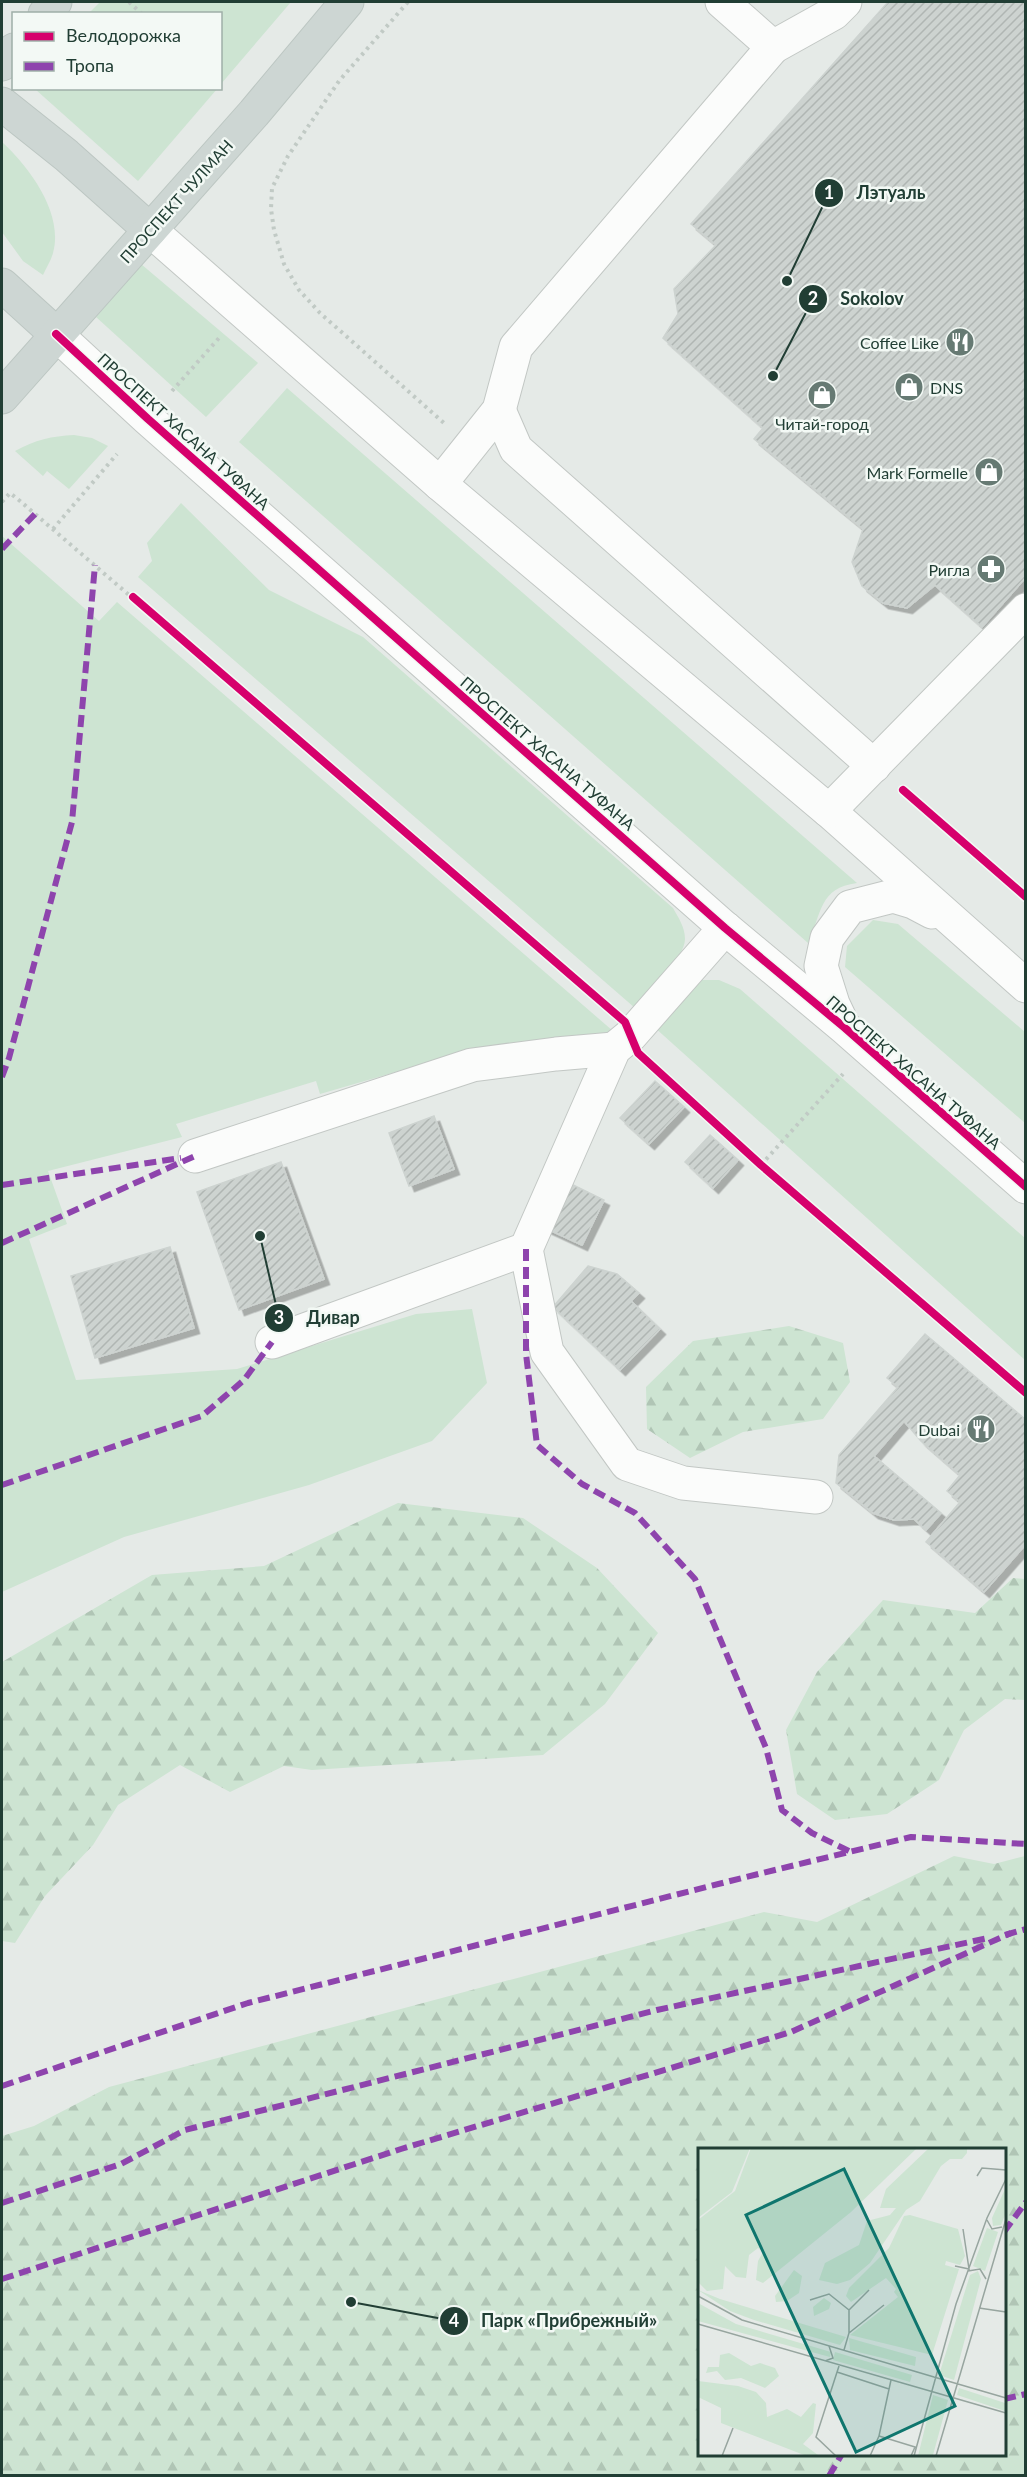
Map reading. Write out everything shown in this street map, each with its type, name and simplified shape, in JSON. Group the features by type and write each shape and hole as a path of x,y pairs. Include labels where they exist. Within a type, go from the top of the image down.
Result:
{"main road":[{"name":"ПРОСПЕКТ ЧУЛМАН","path":"2,397 254,113 347,2"},
{"path":"2,64 12,52"},
{"path":"2,104 66,155 150,230"},
{"name":"ПРОСПЕКТ ХАСАНА ТУФАНА","path":"2,285 56,334"}],"street":[{"path":"722,2 773,47"},
{"path":"440,484 499,410 516,347 773,47 834,14 845,2"},
{"path":"150,230 282,343 440,484 829,811 1026,986"},
{"name":"ПРОСПЕКТ ХАСАНА ТУФАНА","path":"56,334 148,419 725,928 856,1037 1026,1187"},
{"path":"499,410 516,449 874,766"},
{"path":"829,811 1026,610"},
{"path":"856,1037 833,1004 821,966 827,938 850,907 893,896 913,902 962,930"},
{"path":"725,928 622,1042 526,1249 547,1352 627,1464 683,1484 816,1497"},
{"path":"195,1156 472,1065 622,1042"},
{"path":"272,1342 526,1249"}],"path":[{"path":"339,81 408,2"},
{"path":"172,392 222,334"},
{"path":"53,529 117,454"},
{"path":"2,502 10,493 625,1022 622,1042 638,1053 761,1165 1025,1391"},
{"path":"903,790 1026,897"},
{"path":"761,1165 856,1037"}],"green space":[{"path":"100,2 291,2 222,83 222,12 90,12"},
{"path":"36,90 216,90 138,181"},
{"path":"2,142 23,164 49,207 55,238 52,256 43,275 23,261 2,232"},
{"path":"141,264 258,363 206,417 96,317"},
{"path":"287,388 857,883 835,890 828,896 808,943 239,442"},
{"path":"74,435 92,438 108,446 69,489 47,471 43,476 15,451 44,439"},
{"path":"181,503 269,590 363,637 673,908 684,930 683,947 673,965 635,1008 138,577 152,561 147,543"},
{"path":"2,536 99,621 117,602 613,1031 607,1037 454,1055 320,1094 316,1081 176,1124 182,1137 48,1171 67,1224 29,1239 76,1380 237,1369 416,1314 472,1309 487,1383 432,1441 309,1485 124,1537 2,1592"},
{"path":"873,920 898,924 1025,1032 1025,1123 845,967 847,946"},
{"path":"701,980 719,980 740,989 1025,1238 1025,1360 653,1026 688,988"},
{"path":"789,1326 843,1343 850,1382 823,1419 743,1432 690,1458 647,1429 646,1387 693,1341"},
{"path":"398,1503 523,1518 597,1568 658,1633 605,1704 543,1755 312,1770 284,1766 230,1792 180,1765 118,1805 93,1845 45,1896 15,1943 2,1941 2,1662 152,1575 264,1566"},
{"path":"1013,1578 1025,1579 1025,1700 1005,1699 964,1730 939,1780 887,1814 835,1820 797,1794 786,1730 817,1672 883,1600 975,1613"},
{"path":"954,1856 994,1864 1025,1856 1025,2475 2,2475 2,2136 34,2126 109,2087 764,1912 817,1922"}],"building":[{"path":"888,2 1026,2 1026,577 982,627 935,585 907,608 883,603 862,586 852,562 863,529 754,439 763,428 663,338 678,314 674,289 716,245 691,224"},
{"path":"655,1081 684,1107 649,1144 620,1118"},
{"path":"434,1116 454,1169 409,1186 389,1133"},
{"path":"710,1135 738,1160 713,1188 685,1162"},
{"path":"281,1162 324,1279 239,1310 197,1192"},
{"path":"567,1182 604,1200 582,1245 545,1228"},
{"path":"170,1247 194,1328 95,1358 71,1276"},
{"path":"588,1266 617,1274 639,1293 631,1301 660,1329 620,1370 553,1307"},
{"path":"925,1334 1026,1420 1026,1544 984,1592 926,1542 960,1502 947,1491 960,1475 921,1441 904,1421 874,1456 941,1513 926,1530 914,1519 894,1520 873,1513 836,1483 839,1455 898,1387 887,1378"}],"marked path":[{"path":"2,549 35,514"},
{"path":"2,1077 72,822 95,565"},
{"path":"2,1243 195,1156"},
{"path":"2,1185 181,1158"},
{"path":"526,1249 526,1354 537,1445 582,1484 635,1513 695,1579 766,1748 782,1810 812,1833 851,1852"},
{"path":"2,1485 202,1416 244,1380 272,1342"},
{"path":"2,2086 248,2003 911,1837 1026,1844"},
{"path":"1005,1935 1026,1929"},
{"path":"2,2279 401,2149 791,2032 1011,1933"},
{"path":"2,2203 121,2164 185,2130 657,2010 988,1938"},
{"path":"1006,2229 1026,2202"},
{"path":"1006,2399 1026,2394"},
{"path":"829,2476 841,2456"}],"cycle path":[{"path":"56,334 148,419 725,928 845,1028 1026,1187"},
{"path":"133,597 625,1022 638,1053 761,1165 1026,1393"},
{"path":"903,790 1026,897"}],"place":[{"name":"Лэтуаль","path":"787,281"},
{"name":"Coffee Like","path":"960,342"},
{"name":"Sokolov","path":"773,376"},
{"name":"DNS","path":"909,387"},
{"name":"Читай-город","path":"822,395"},
{"name":"Mark Formelle","path":"989,472"},
{"name":"Ригла","path":"991,569"},
{"name":"Дивар","path":"260,1236"},
{"name":"Dubai","path":"981,1429"},
{"name":"Парк «Прибрежный»","path":"351,2302"}]}
